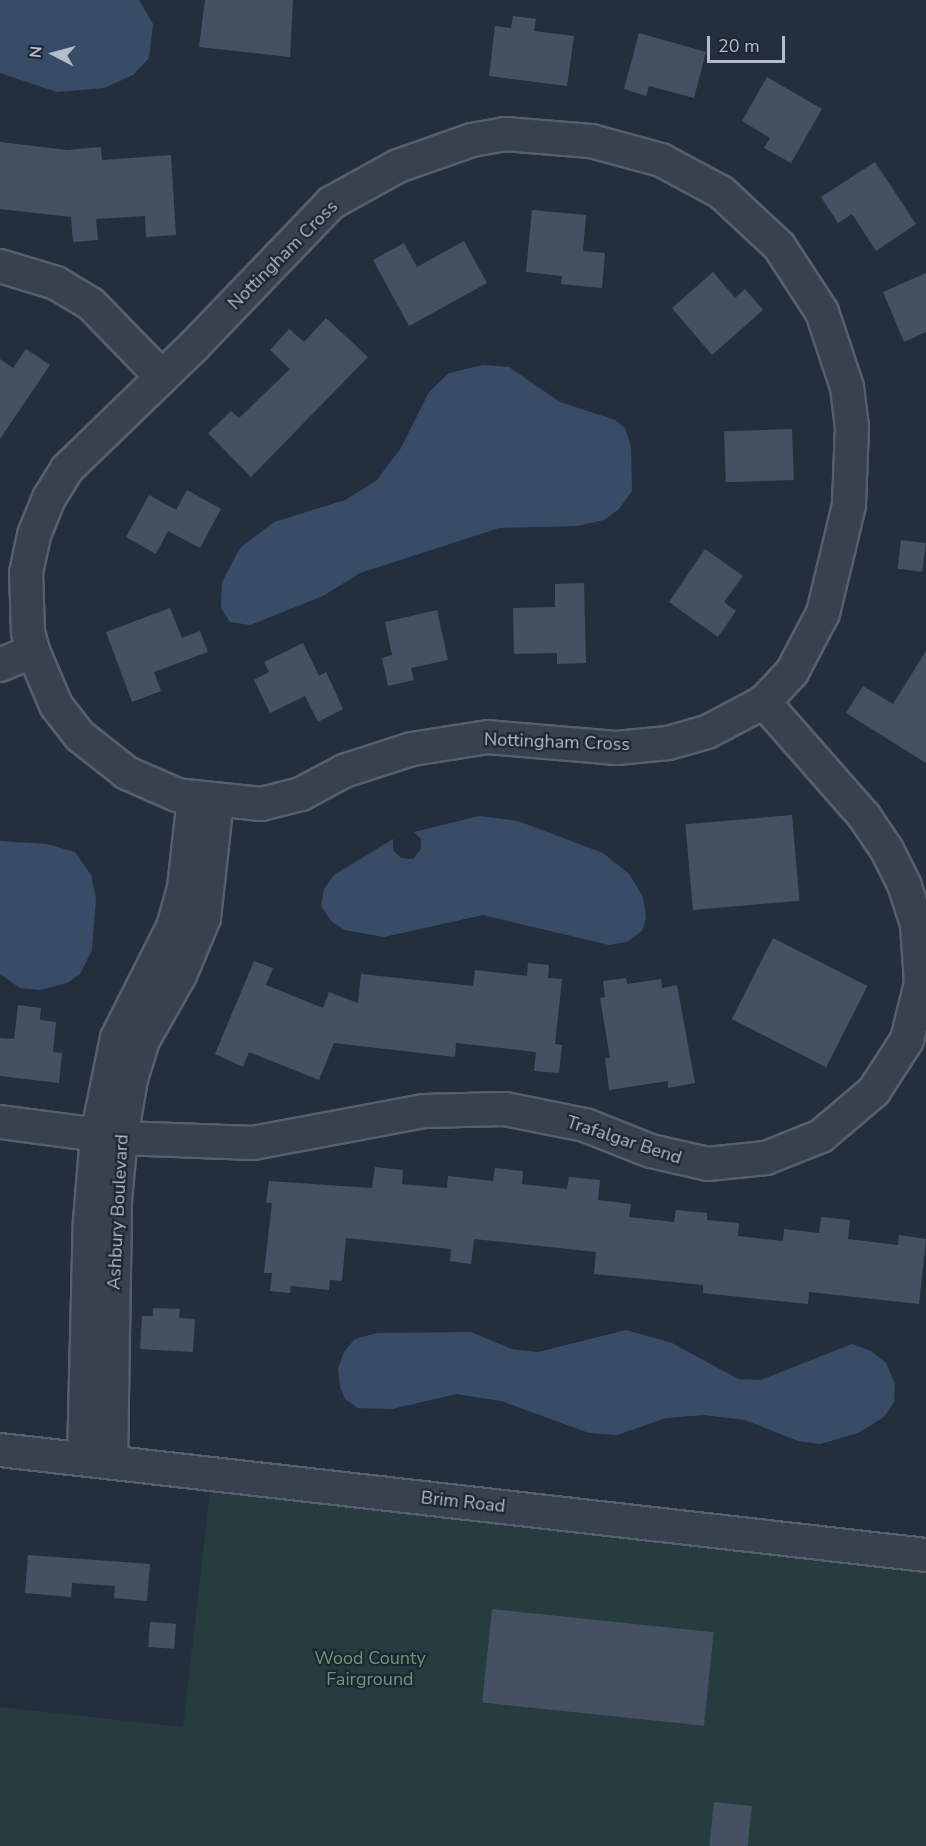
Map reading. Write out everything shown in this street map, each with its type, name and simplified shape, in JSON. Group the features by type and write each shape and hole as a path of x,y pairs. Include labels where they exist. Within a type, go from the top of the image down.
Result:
{"street":[{"name":"Nottingham Cross","path":"505,134 591,141 661,159 721,192 779,246 822,312 847,387 853,465 842,545 823,613 792,672 764,702 707,732 668,743 616,748 488,737 412,748 344,771 301,794 261,804 205,800 144,782 94,750 56,705 33,651 27,622 26,573 34,535 49,498 68,469 162,377 330,203 398,166 462,143 505,134"},
{"path":"0,266 56,283 91,304 162,377"},
{"path":"0,665 33,651"},
{"name":"Trafalgar Bend","path":"0,1122 109,1137 253,1143 424,1111 465,1108 546,1115 585,1125 651,1151 708,1164 766,1158 820,1136 874,1091 907,1040 921,983 917,924 905,886 887,850 864,816 764,702"},
{"name":"Ashbury Boulevard","path":"98,1461 115,1200 109,1137 117,1038 173,927 205,800"},
{"name":"Brim Road","path":"0,1450 926,1554"}],"green space":[{"name":"Wood County Fairground","path":"212,1474 926,1555 926,1846 0,1846 0,1707 183,1727"}],"water":[{"path":"0,0 139,0 153,24 149,58 133,75 104,88 57,92 0,73"},
{"path":"483,365 509,367 560,402 615,420 625,428 631,446 632,491 619,509 604,520 577,526 499,528 360,573 323,596 250,625 230,622 221,608 222,582 240,548 274,522 345,500 376,481 401,448 429,392 449,373"},
{"path":"479,816 518,821 603,853 629,874 643,897 646,918 642,931 627,942 609,945 483,915 384,937 345,930 332,922 321,906 324,889 334,875 393,839 393,850 401,858 413,859 421,849 421,839 414,832"},
{"path":"0,841 47,844 75,852 91,875 96,898 92,950 80,974 67,983 40,990 20,988 0,974"},
{"path":"626,1330 672,1343 738,1379 761,1380 852,1344 871,1351 886,1363 895,1384 894,1402 884,1417 858,1433 820,1444 798,1441 745,1420 704,1415 666,1418 617,1435 589,1433 501,1401 456,1394 392,1409 358,1408 345,1399 340,1387 338,1369 344,1352 355,1339 377,1333 471,1332 511,1349 538,1352"}],"building":[{"path":"205,0 293,0 290,57 199,47"},
{"path":"513,16 536,19 534,31 574,36 567,86 489,76 495,26 511,28"},
{"path":"639,33 706,52 694,98 649,86 646,96 624,89"},
{"path":"767,77 822,109 791,163 764,148 770,138 742,121"},
{"path":"0,142 67,150 101,147 102,160 171,155 176,235 146,237 145,216 96,219 98,240 73,242 71,217 0,209"},
{"path":"875,162 916,224 876,251 852,214 838,223 821,197"},
{"path":"532,210 586,215 583,251 605,253 602,288 561,284 562,276 526,272"},
{"path":"464,241 487,283 409,326 373,260 404,243 417,267"},
{"path":"713,272 735,298 745,289 763,310 712,355 672,308"},
{"path":"926,273 926,332 904,342 883,292"},
{"path":"326,318 368,357 251,477 208,433 231,411 239,418 290,369 270,350 289,329 304,342"},
{"path":"26,349 50,365 0,439 0,359 13,368"},
{"path":"792,429 794,480 726,482 724,431"},
{"path":"187,490 221,509 200,548 168,531 156,554 126,537 149,495 176,510"},
{"path":"901,540 926,543 922,572 897,569"},
{"path":"705,549 743,576 724,602 736,611 718,637 669,602"},
{"path":"584,583 586,663 557,664 557,653 514,654 513,608 555,607 555,584"},
{"path":"170,608 182,638 200,631 208,652 154,672 161,691 132,702 106,632"},
{"path":"437,610 448,660 411,668 414,680 388,686 382,658 392,655 385,622"},
{"path":"303,643 319,676 326,672 343,709 318,722 305,696 270,713 254,680 269,672 264,662"},
{"path":"926,651 926,763 846,713 863,686 893,704"},
{"path":"792,815 799,901 693,910 685,824"},
{"path":"773,938 867,986 826,1067 732,1019"},
{"path":"254,961 273,968 266,985 323,1008 329,992 358,1003 361,974 473,986 475,970 527,976 528,963 549,965 548,978 562,979 555,1044 562,1045 559,1073 534,1071 536,1052 456,1043 455,1057 334,1043 319,1080 249,1052 243,1067 215,1054"},
{"path":"626,978 627,984 661,979 662,988 677,985 695,1083 668,1088 668,1081 609,1090 605,1058 610,1058 600,998 605,997 603,981"},
{"path":"18,1005 41,1008 40,1020 56,1022 53,1052 62,1053 59,1083 0,1076 0,1038 14,1039"},
{"path":"375,1167 403,1170 402,1184 447,1188 448,1176 493,1181 495,1168 523,1171 522,1184 567,1189 569,1177 600,1180 598,1200 631,1204 629,1217 674,1222 676,1210 707,1213 707,1220 739,1223 738,1236 783,1241 784,1229 819,1233 821,1217 850,1220 848,1239 898,1245 899,1235 926,1239 919,1304 809,1292 808,1304 703,1293 703,1285 594,1274 596,1252 474,1239 471,1264 450,1261 451,1249 346,1238 342,1281 330,1280 329,1290 291,1286 290,1293 270,1291 272,1273 264,1273 272,1203 266,1203 269,1181 372,1188"},
{"path":"153,1308 180,1309 179,1318 195,1319 193,1352 140,1349 142,1316 153,1316"},
{"path":"28,1555 150,1564 147,1601 114,1598 115,1586 72,1583 71,1597 25,1593"},
{"path":"492,1609 714,1632 704,1726 482,1702"},
{"path":"150,1622 176,1624 174,1649 148,1647"},
{"path":"714,1802 752,1806 748,1846 709,1846"}]}
